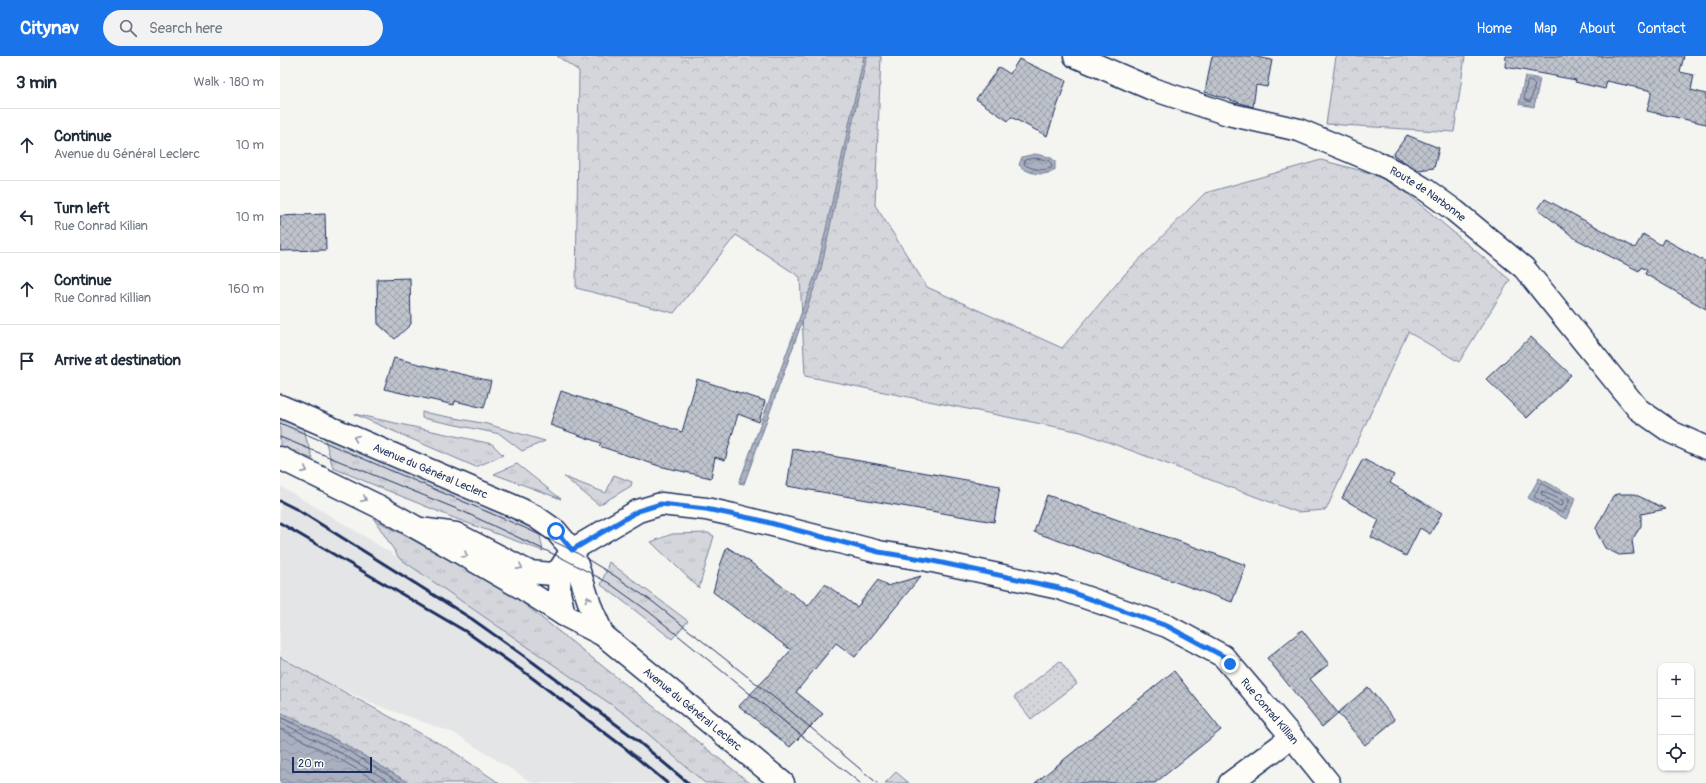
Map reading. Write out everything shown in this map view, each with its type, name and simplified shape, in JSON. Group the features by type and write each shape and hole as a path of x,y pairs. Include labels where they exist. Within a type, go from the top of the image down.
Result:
{"street":[{"name":"Route de Narbonne","path":"1075,56 1152,89 1228,114 1299,130 1376,162 1409,180 1455,211 1524,268 1638,409 1671,432 1706,448"},
{"name":"Avenue du Général Leclerc","path":"280,406 536,517 556,531 572,550 590,605 603,635"},
{"name":"Avenue du Général Leclerc","path":"280,458 420,528 564,615 603,635 783,783"},
{"name":"Rue Conrad Killian","path":"572,550 638,511 661,504 706,509 759,520 879,552 928,560 1059,588 1167,626 1223,656 1292,736 1329,783"},
{"name":"Avenue du Général Leclerc","path":"420,528 456,534 529,572 553,574 560,569"},
{"path":"564,615 559,592 560,569 572,550"},
{"path":"1230,783 1292,736"}],"shaded area":[{"path":"280,486 359,533 480,609 638,724 707,783 533,783 454,733 379,706 321,680 280,655"}],"green space":[{"path":"557,56 881,56 875,205 927,287 1062,348 1125,274 1205,193 1321,160 1389,178 1510,280 1459,362 1408,332 1326,510 1297,512 1081,432 805,376 800,277 736,235 674,313 576,288 579,71"},
{"path":"1336,56 1465,56 1454,132 1326,124"},
{"path":"422,412 487,424 545,441 522,451 500,434 422,418"},
{"path":"354,414 492,444 503,455 476,467"},
{"path":"280,417 302,426 313,459 280,447"},
{"path":"324,436 518,516 539,530 543,551 454,518 333,468"},
{"path":"517,464 561,499 494,474"},
{"path":"614,475 632,482 631,486 599,505 564,477 606,493"},
{"path":"374,519 509,592 750,783 705,783 625,714 399,558"},
{"path":"708,533 714,536 699,588 651,542 672,534"},
{"path":"609,562 688,621 672,639 601,585"},
{"path":"280,657 451,750 499,783 409,783 344,744 280,712"},
{"path":"1060,661 1077,684 1031,719 1014,697"},
{"path":"896,772 909,783 885,783"}],"water":[{"path":"864,56 867,56 821,269 744,484 739,483 817,270"},
{"path":"1525,76 1540,79 1534,107 1519,104"},
{"path":"1035,154 1050,157 1055,161 1055,170 1036,174 1027,171 1019,165 1022,157"},
{"path":"1539,478 1576,498 1566,519 1528,498"},
{"path":"280,712 344,744 409,783 280,783"}],"building":[{"path":"1212,56 1252,56 1272,60 1267,87 1256,85 1253,107 1205,92"},
{"path":"1506,56 1684,56 1680,72 1694,75 1691,90 1706,94 1706,124 1647,111 1652,91 1607,81 1605,89 1575,82 1576,80 1505,67"},
{"path":"1019,59 1066,81 1047,136 1011,117 1008,121 976,99 999,67 1010,74"},
{"path":"1407,135 1439,148 1434,168 1418,170 1393,155"},
{"path":"1545,199 1635,248 1643,234 1661,245 1664,239 1706,262 1706,309 1645,274 1647,270 1641,267 1639,271 1576,239 1538,209"},
{"path":"325,214 326,250 280,251 280,216"},
{"path":"410,278 411,324 395,339 378,324 377,279"},
{"path":"1531,337 1571,375 1527,418 1486,379"},
{"path":"394,358 491,381 484,408 455,401 454,405 384,389"},
{"path":"697,379 765,401 759,422 738,414 725,460 715,457 711,478 659,466 599,446 601,443 550,425 561,391 682,432"},
{"path":"793,449 1000,486 994,522 787,486"},
{"path":"1363,459 1394,475 1390,483 1442,513 1430,534 1420,528 1406,556 1371,537 1379,520 1342,498"},
{"path":"1618,494 1634,494 1666,509 1641,514 1641,526 1632,540 1634,554 1619,555 1605,548 1597,533 1596,528 1613,496"},
{"path":"1047,495 1246,565 1232,602 1034,532"},
{"path":"727,547 750,562 808,606 825,584 857,607 878,580 887,586 921,576 855,657 836,643 796,692 823,714 790,747 739,706 791,650 713,592"},
{"path":"1302,630 1329,664 1310,679 1338,713 1322,727 1267,658"},
{"path":"1174,671 1221,730 1155,783 1035,783"},
{"path":"1368,687 1395,720 1365,745 1338,713"}],"tram line":[{"path":"280,423 525,528 572,550 615,576 653,602 786,707 877,783"},
{"path":"280,437 462,511 566,560 609,583 648,611 860,783"}],"railway":[{"path":"280,501 298,510 472,619 633,737 688,783"},
{"path":"280,523 465,631 527,674 625,748 667,783"}],"route":[{"path":"556,531 572,550 638,511 661,504 706,509 759,520 816,537 879,552 928,560 1059,588 1167,626 1223,656 1230,664"}]}
